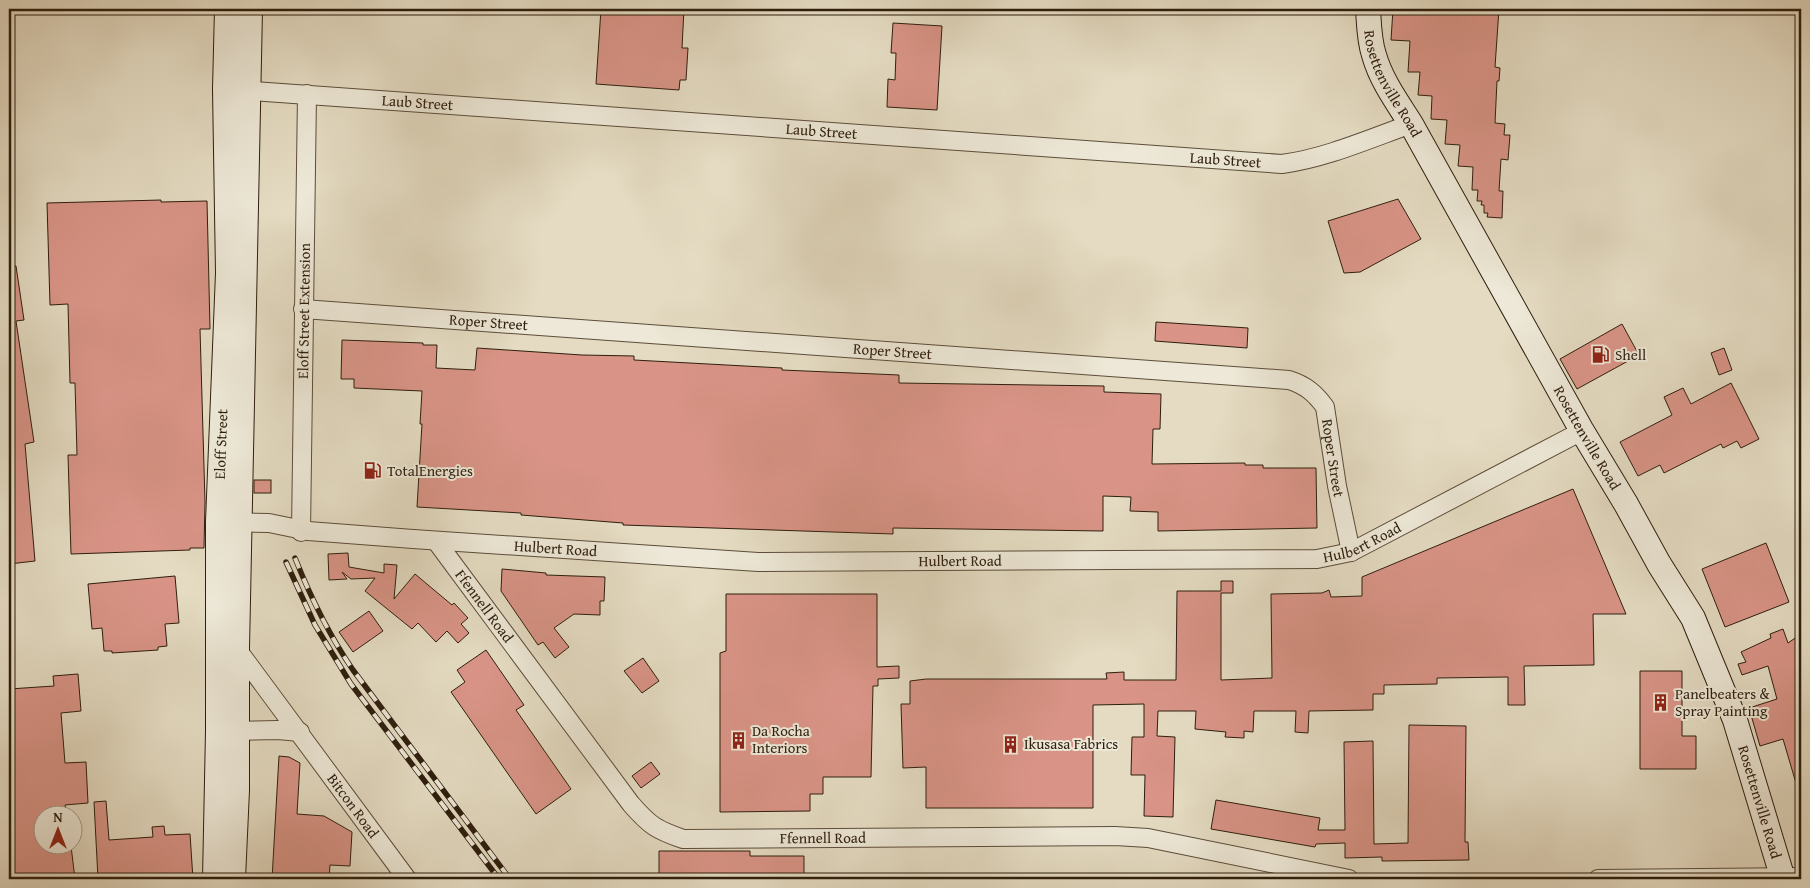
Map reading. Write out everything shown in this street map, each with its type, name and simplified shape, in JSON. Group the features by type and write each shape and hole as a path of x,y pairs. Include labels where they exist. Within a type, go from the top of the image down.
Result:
{"street":[{"name":"Eloff Street","path":"227,9 237,90 235,322 229,527 228,731 233,879"},
{"name":"Eloff Street","path":"237,90 250,9"},
{"name":"Rosettenville Road","path":"1368,9 1373,55 1384,79 1582,431 1626,504 1659,564 1693,618 1735,720 1789,878"},
{"name":"Laub Street","path":"237,90 1282,164 1319,156 1411,124"},
{"name":"Eloff Street Extension","path":"303,531 303,308 307,94"},
{"name":"Roper Street","path":"303,308 1289,380 1310,390 1325,407 1337,486 1351,552"},
{"name":"Hulbert Road","path":"229,527 269,523 303,531 758,562 1317,559 1351,552 1582,431"},
{"name":"Eloff Street","path":"215,879 237,649 229,527"},
{"name":"Ffennell Road","path":"436,541 631,804 642,817 658,830 683,839 1124,836 1148,838 1349,879"},
{"name":"Bitcon Road","path":"237,649 407,879"},
{"path":"228,731 278,730 300,732"},
{"path":"1598,879 1789,878"}],"building":[{"path":"601,9 684,9 682,48 688,48 686,80 680,80 679,90 596,84"},
{"path":"1393,9 1499,9 1495,67 1500,68 1499,81 1497,81 1495,123 1505,124 1504,135 1510,135 1508,160 1501,159 1499,191 1503,191 1502,218 1487,217 1488,213 1484,213 1484,205 1481,205 1482,201 1477,201 1478,190 1472,190 1473,167 1458,166 1460,145 1445,144 1447,120 1431,119 1432,96 1418,95 1420,72 1408,72 1410,41 1391,40"},
{"path":"893,23 942,26 937,110 887,107 888,79 895,80 896,53 891,53"},
{"path":"1398,199 1421,239 1360,272 1344,273 1328,221"},
{"path":"161,200 161,202 207,201 210,329 200,329 205,502 204,548 71,554 68,455 77,455 75,383 70,383 68,304 50,305 47,203"},
{"path":"9,266 16,266 24,320 16,321 34,442 25,444 35,561 9,564"},
{"path":"1156,322 1248,328 1247,348 1155,341"},
{"path":"1622,324 1639,355 1577,389 1560,359"},
{"path":"342,340 437,345 436,368 475,370 477,348 582,355 634,356 634,360 782,368 782,370 899,375 899,383 1104,386 1104,392 1161,394 1160,429 1153,429 1152,464 1245,463 1245,465 1263,465 1263,468 1316,468 1317,528 1158,531 1158,512 1130,511 1131,497 1103,496 1103,531 893,528 893,534 623,525 623,523 521,515 521,513 417,507 422,391 354,388 354,379 341,379"},
{"path":"1724,348 1732,370 1719,375 1711,353"},
{"path":"1731,383 1759,439 1741,448 1737,441 1723,448 1721,444 1664,473 1660,465 1638,476 1620,442 1672,415 1664,397 1683,388 1691,404"},
{"path":"254,480 271,480 271,493 254,493"},
{"path":"1573,489 1626,614 1593,614 1594,665 1524,666 1525,705 1508,705 1508,677 1437,678 1437,684 1384,685 1384,694 1373,694 1373,710 1309,711 1308,733 1295,732 1296,711 1254,711 1253,732 1244,731 1244,738 1225,737 1226,732 1195,729 1196,711 1158,711 1157,736 1175,737 1173,817 1144,816 1145,775 1131,775 1132,737 1144,737 1144,704 1093,705 1093,808 926,808 926,767 903,768 901,704 910,704 910,681 926,679 1107,679 1106,673 1124,672 1124,680 1176,680 1177,591 1221,591 1221,581 1233,581 1233,593 1221,593 1221,680 1272,678 1271,594 1322,593 1329,590 1331,597 1362,596 1362,577"},
{"path":"1766,543 1789,602 1725,627 1702,569"},
{"path":"348,553 349,567 384,573 384,564 397,565 394,599 415,574 452,605 454,603 468,618 461,624 469,633 458,643 447,631 436,642 418,623 412,629 365,591 375,578 351,579 342,572 347,579 329,580 328,554"},
{"path":"502,569 546,573 546,575 605,577 604,601 600,601 600,615 574,614 554,628 569,647 555,658 543,642 538,645 501,591"},
{"path":"175,576 179,623 165,624 167,646 158,647 158,650 112,653 112,651 104,651 102,628 92,629 88,584"},
{"path":"726,594 877,594 877,667 899,666 899,678 878,679 878,686 873,686 871,777 823,777 823,794 810,794 810,811 720,812 720,653 726,651"},
{"path":"369,611 383,631 353,652 339,632"},
{"path":"1783,629 1788,643 1801,634 1801,790 1798,790 1783,739 1760,746 1749,708 1777,699 1768,666 1742,675 1738,664 1746,662 1741,652 1771,638 1770,634"},
{"path":"486,650 524,705 516,710 571,789 536,814 451,692 465,682 457,670"},
{"path":"643,658 659,681 642,693 624,671"},
{"name":"Panelbeaters & Spray Painting","path":"1640,671 1682,671 1682,736 1696,736 1696,769 1640,769"},
{"path":"78,674 81,711 61,713 65,763 86,762 88,803 65,806 32,806 32,856 72,856 75,879 9,879 9,689 54,686 53,676"},
{"path":"1409,725 1466,726 1465,842 1468,842 1469,860 1382,861 1382,857 1345,858 1345,843 1316,844 1315,847 1211,829 1216,800 1320,818 1318,830 1345,830 1344,742 1373,741 1374,844 1408,843"},
{"path":"279,756 289,757 300,763 297,814 324,816 352,832 350,866 330,865 329,879 272,879"},
{"path":"651,762 660,774 641,788 632,776"},
{"path":"106,801 109,840 153,837 152,827 164,826 165,835 190,834 193,879 98,879 94,802"},
{"path":"659,851 750,851 750,856 804,856 804,879 659,879"}],"railway":[{"path":"295,558 321,616 353,670 510,879"},
{"path":"286,562 315,625 351,684 499,879"}],"place":[{"name":"Shell","path":"1601,355"},
{"name":"TotalEnergies","path":"373,471"},
{"name":"Panelbeaters & Spray Painting","path":"1661,703"},
{"name":"Da Rocha Interiors","path":"738,740"},
{"name":"Ikusasa Fabrics","path":"1010,744"}]}
